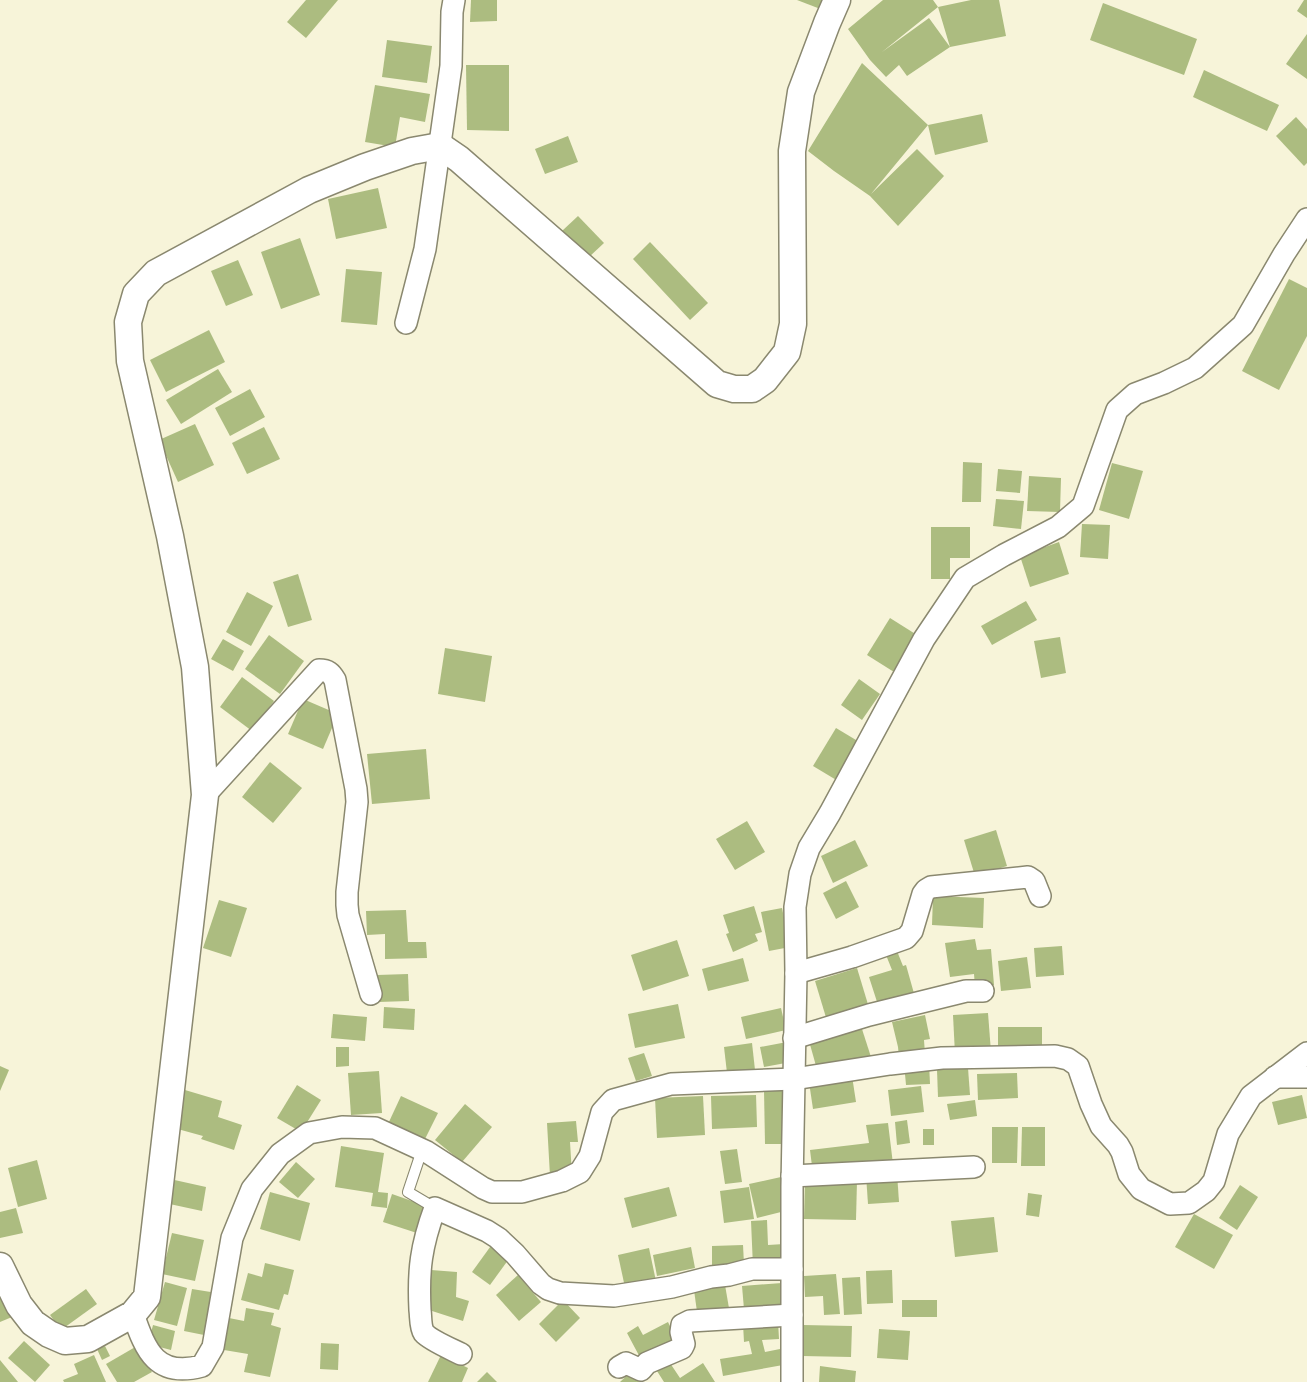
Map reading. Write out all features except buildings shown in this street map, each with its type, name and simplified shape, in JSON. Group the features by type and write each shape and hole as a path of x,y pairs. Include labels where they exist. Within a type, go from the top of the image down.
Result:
{"street":[{"path":"406,323 425,249 451,66 454,0"},
{"path":"0,1266 19,1305 33,1324 65,1341 88,1339 133,1314 147,1297 205,795 195,667 170,536 130,361 128,322 136,294 156,273 309,190 412,150 440,146 458,159 717,384 734,388 752,389 765,380 787,352 793,324 792,151 801,92 826,23 837,0"},
{"path":"792,1382 795,907 800,874 809,848 830,813 924,639 965,578 1058,527 1083,506 1118,410 1135,394 1195,368 1243,325 1284,254 1307,219"},
{"path":"205,795 319,670 331,673 335,680 357,802 347,892 348,916 371,994"},
{"path":"796,972 852,957 906,938 912,931 923,894 931,887 1028,877 1034,881 1040,896"},
{"path":"794,1038 869,1015 966,991 983,991"},
{"path":"133,1314 141,1338 154,1358 171,1369 190,1369 202,1366 212,1347 232,1238 252,1188 280,1154 309,1133 342,1127 375,1128 422,1150 492,1192 522,1192 562,1181 580,1172 590,1156 602,1112 613,1100 671,1084 794,1079 942,1058 1055,1056 1068,1059 1078,1066 1101,1126 1118,1145 1130,1174 1140,1189 1170,1204 1189,1203 1206,1191 1214,1181 1228,1134 1250,1096 1307,1053"},
{"path":"1275,1077 1307,1077"},
{"path":"792,1176 974,1167"},
{"path":"461,1354 425,1333 421,1324 421,1254 426,1231 435,1208 487,1230 506,1244 541,1284 548,1289 560,1293 614,1296 672,1287 711,1277 752,1270 792,1269"},
{"path":"619,1367 626,1363 641,1370 647,1363 682,1348 684,1344 681,1332 682,1324 690,1321 792,1315"}],"lane":[{"path":"422,1150 408,1192 435,1208"}]}
